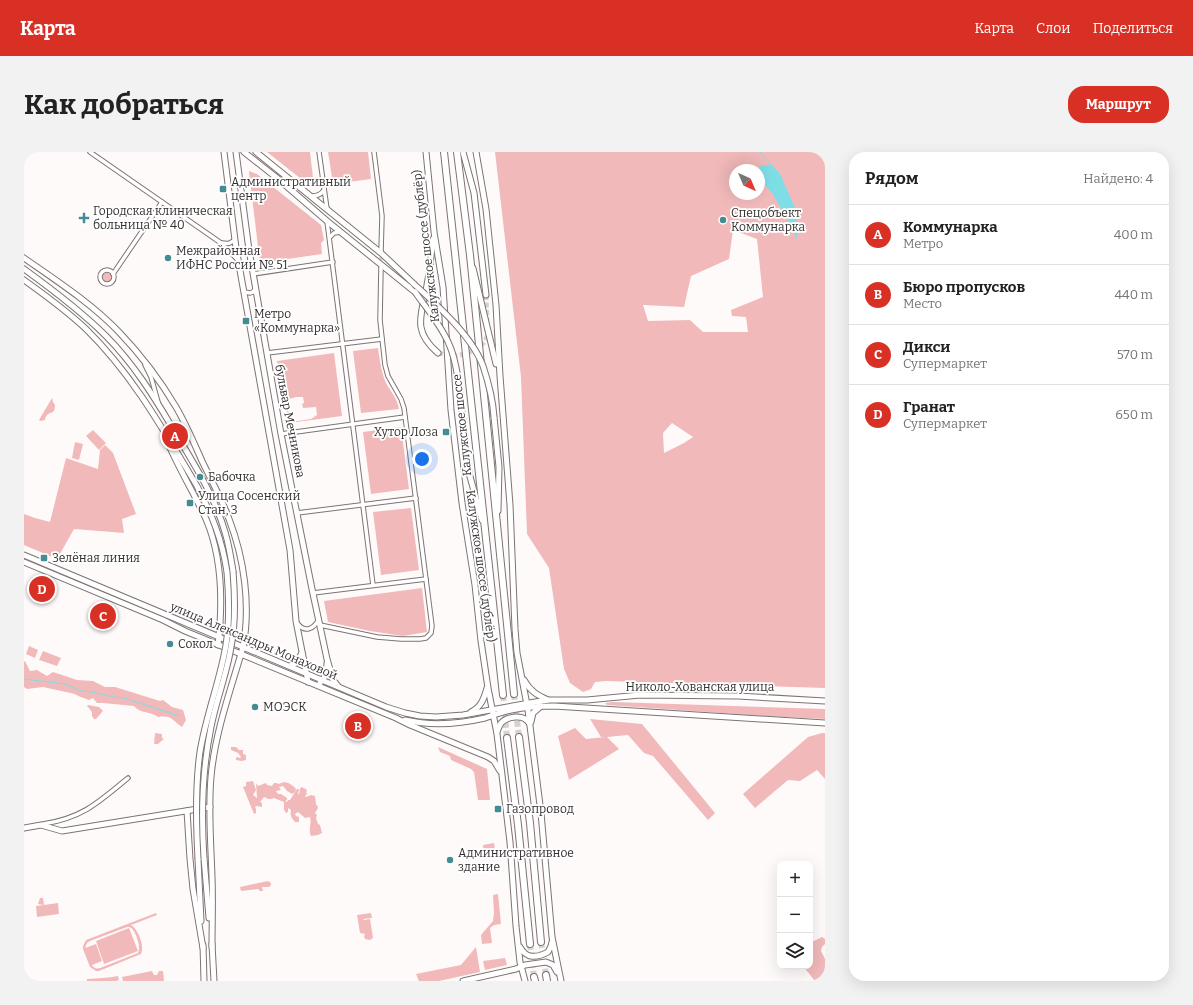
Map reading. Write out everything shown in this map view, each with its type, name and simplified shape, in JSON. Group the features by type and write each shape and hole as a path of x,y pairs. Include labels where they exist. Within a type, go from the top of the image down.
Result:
{"highway":[{"name":"Калужское шоссе","path":"444,152 503,695"},
{"name":"Калужское шоссе","path":"457,152 470,254 514,694"},
{"path":"519,737 530,824 541,942"},
{"path":"507,738 518,825 530,944"}],"main road":[{"name":"бульвар Мечникова","path":"224,152 238,260 290,550 296,621 308,682"},
{"name":"бульвар Мечникова","path":"236,152 255,288 281,434 327,659 333,680 340,688"},
{"path":"244,152 415,292 438,324 449,344 454,360 458,378 469,474 486,534"},
{"path":"256,152 381,253 453,322 471,343 483,365 493,406 499,467 498,530"},
{"name":"Калужское шоссе (дублёр)","path":"426,152 434,232 443,287 452,417 462,503 475,585 488,688 497,734 518,944 525,981"},
{"path":"463,152 474,193 486,295"},
{"name":"Калужское шоссе (дублёр)","path":"476,152 486,209 496,305 510,505 515,629 520,674 528,705 541,812 552,937 560,980"},
{"path":"434,232 427,285 420,321 421,330 425,340 438,353"},
{"path":"470,254 500,376"},
{"path":"24,258 93,307 138,353 164,387 177,408 229,517 239,549 246,598 243,647 221,723 211,776 210,808 213,880 212,947"},
{"path":"24,269 68,302 107,337 135,370 160,407 210,494 225,532 233,571 235,598 232,646 211,725 204,774 201,858 204,981"},
{"path":"24,280 65,310 96,339 123,370 149,406 206,502 224,553 227,572 229,617 221,670 206,723 198,772 196,806 212,947 214,981"},
{"path":"162,428 175,459 206,521 215,548 220,571 218,645"},
{"name":"улица Александры Монаховой","path":"24,555 386,707 405,713 432,717 493,712"},
{"name":"улица Александры Монаховой","path":"24,562 158,618 241,655 488,757 494,760 502,775"},
{"path":"290,666 296,663 302,653"},
{"path":"313,685 320,684 323,681 326,675 327,659"},
{"path":"520,674 533,693 549,700"},
{"path":"463,715 479,707 488,688"},
{"name":"Николо-Хованская улица","path":"528,705 549,700 587,700 640,695 738,696 825,701"},
{"path":"493,712 510,710 528,705"},
{"name":"Николо-Хованская улица","path":"528,705 825,723"},
{"path":"530,725 533,713 541,706"},
{"name":"улица Александры Монаховой","path":"396,718 422,723 438,724 465,722 484,718 493,712"},
{"path":"497,734 499,726 507,719 524,717 530,725"},
{"path":"24,828 41,825 62,831 210,808"},
{"path":"187,811 193,889 203,948"},
{"path":"518,944 523,953 527,956 536,956 545,954 550,950 552,937"},
{"path":"463,981 516,969 522,966 546,962 556,969 560,980"}],"street":[{"path":"90,152 221,243 238,260"},
{"path":"319,152 327,209"},
{"path":"374,152 382,216 381,252"},
{"path":"312,196 318,196 324,190"},
{"path":"113,274 162,202"},
{"path":"327,221 372,585"},
{"path":"330,237 334,233 341,232"},
{"path":"221,243 230,244 235,239"},
{"path":"253,274 333,262"},
{"path":"320,625 383,638 401,639 426,638 432,629 405,417 401,399 387,372 382,339 380,308 381,267"},
{"path":"243,291 250,293 253,292 255,288"},
{"path":"267,353 382,339"},
{"path":"138,353 151,377 160,407"},
{"path":"281,434 405,417"},
{"path":"297,513 416,498"},
{"path":"313,593 426,579"},
{"path":"296,621 299,626 307,630 314,626 319,619"},
{"path":"41,825 58,822 81,814 107,796 128,778"}],"shaded area":[{"path":"267,152 310,152 314,186 310,186"},
{"path":"328,152 368,152 371,179 333,184"},
{"path":"495,152 825,152 825,688 606,681 595,682 591,689 583,692 570,683 564,669 549,568 527,534 521,377","holes":["733,230 757,239 763,297 731,310 732,316 746,317 748,332 703,332 690,320 648,321 643,305 684,307 691,276 729,259","672,423 693,437 664,453 663,433"]},
{"path":"249,171 257,174 321,225 324,240 321,243 322,254 260,263"},
{"path":"107,272 112,277 107,282 102,277"},
{"path":"378,348 384,379 395,398 399,409 361,413 353,351"},
{"path":"334,353 342,416 289,423 277,361","holes":["296,397 303,397 303,408 316,407 317,415 311,419 291,422 286,400"]},
{"path":"52,398 55,405 54,411 47,415 45,420 39,420"},
{"path":"401,427 409,489 371,494 363,432"},
{"path":"93,430 106,443 99,450 86,436"},
{"path":"75,442 83,444 79,460 72,458"},
{"path":"105,445 113,453 136,514 122,519 124,533 74,529 57,559 24,545 24,514 50,522 66,458 98,469 100,450"},
{"path":"411,508 419,570 381,575 373,512"},
{"path":"422,588 427,632 403,636 328,622 324,601"},
{"path":"29,646 38,650 35,658 26,654"},
{"path":"43,651 61,658 57,666 39,660"},
{"path":"25,661 30,671 37,670 47,676 53,672 77,680 93,681 105,687 115,687 160,701 163,700 172,707 183,710 186,720 182,727 169,717 158,717 136,709 134,706 97,703 93,698 89,700 75,694 43,687 27,689 24,687"},
{"path":"613,702 825,709 825,719 607,705 605,703"},
{"path":"87,706 99,707 103,711 96,719 94,719 92,712"},
{"path":"590,719 642,724 715,813 708,820 653,756 644,753 628,735 607,737 619,749 569,780 558,736 575,728 586,739 605,737 601,737"},
{"path":"155,733 162,734 162,738 164,739 158,744 154,744"},
{"path":"825,733 825,779 817,770 800,781 788,780 755,808 743,794 808,737"},
{"path":"231,747 236,747 239,750 243,750 243,754 246,755 246,760 236,760 237,757 241,757 238,753 231,750"},
{"path":"438,747 487,769 490,800 478,800 474,772 471,769 451,760 450,756 440,752"},
{"path":"253,781 256,790 253,795 257,798 256,783 258,786 266,783 267,785 272,786 274,783 290,784 296,789 295,792 299,789 298,794 301,787 306,789 306,797 311,795 315,796 316,805 318,808 315,813 317,815 316,818 322,833 311,836 310,817 305,818 298,812 295,814 299,817 299,822 295,822 291,816 291,810 288,808 288,812 286,813 284,810 284,802 274,798 269,799 264,797 260,802 262,803 262,807 255,807 256,813 254,814 243,787 246,786 246,782","holes":["283,786 292,794 295,792 287,802 285,801 287,798 281,794 278,794 276,791 281,790 279,787"]},
{"path":"494,843 496,857 486,858 484,855 483,845"},
{"path":"268,881 271,885 269,887 262,887 263,891 258,889 241,891 240,887"},
{"path":"498,894 501,924 494,925 490,928 492,943 482,944 481,935 493,921 493,895"},
{"path":"40,898 43,898 44,905 38,904"},
{"path":"58,903 59,914 37,917 36,906"},
{"path":"156,913 157,915 131,925 134,927 140,938 142,947 141,954 99,971 96,971 90,967 83,949 86,940","holes":["127,927 132,929 137,938 139,945 138,953 100,968 93,967 92,965 102,961 96,944 85,948 87,943"]},
{"path":"371,913 372,918 363,919 370,919 373,938 370,940 365,939 365,934 360,933 357,915"},
{"path":"129,928 138,951 104,964 96,941"},
{"path":"822,937 825,939 825,944 821,951 825,959 825,981 815,981 805,969 813,969 814,941"},
{"path":"476,947 480,972 439,981 419,981 416,974 461,965"},
{"path":"505,958 507,965 485,970 483,961"},
{"path":"152,971 154,975 157,975 159,971 163,971 164,981 123,981 122,977"},
{"path":"118,976 119,980 116,981 87,981 87,979"}],"water":[{"path":"771,165 779,172 796,210 797,239 787,218 772,193 765,185 765,166"}],"waterway":[{"path":"760,152 771,165"},
{"path":"24,679 65,684 81,691 124,698 179,716"}],"tunnel":[{"path":"381,252 381,266"},
{"path":"486,295 487,323"},
{"path":"438,353 453,356 470,352 481,346 487,337 488,331"},
{"path":"514,694 519,737"},
{"path":"503,695 507,738"},
{"path":"541,942 546,975"},
{"path":"530,944 534,977"}],"place":[{"name":"Административный центр","path":"223,189"},
{"name":"Городская клиническая больница № 40","path":"84,218"},
{"name":"Спецобъект Коммунарка","path":"723,220"},
{"name":"Межрайонная ИФНС России № 51","path":"168,258"},
{"name":"Метро «Коммунарка»","path":"246,321"},
{"name":"Хутор Лоза","path":"446,432"},
{"name":"Коммунарка","path":"175,436"},
{"name":"Бабочка","path":"200,477"},
{"name":"Улица Сосенский Стан, 3","path":"190,503"},
{"name":"Зелёная линия","path":"44,558"},
{"name":"Гранат","path":"42,589"},
{"name":"Дикси","path":"103,616"},
{"name":"Сокол","path":"170,644"},
{"name":"МОЭСК","path":"255,707"},
{"name":"Бюро пропусков","path":"358,726"},
{"name":"Газопровод","path":"498,809"},
{"name":"Административное здание","path":"450,860"}]}
